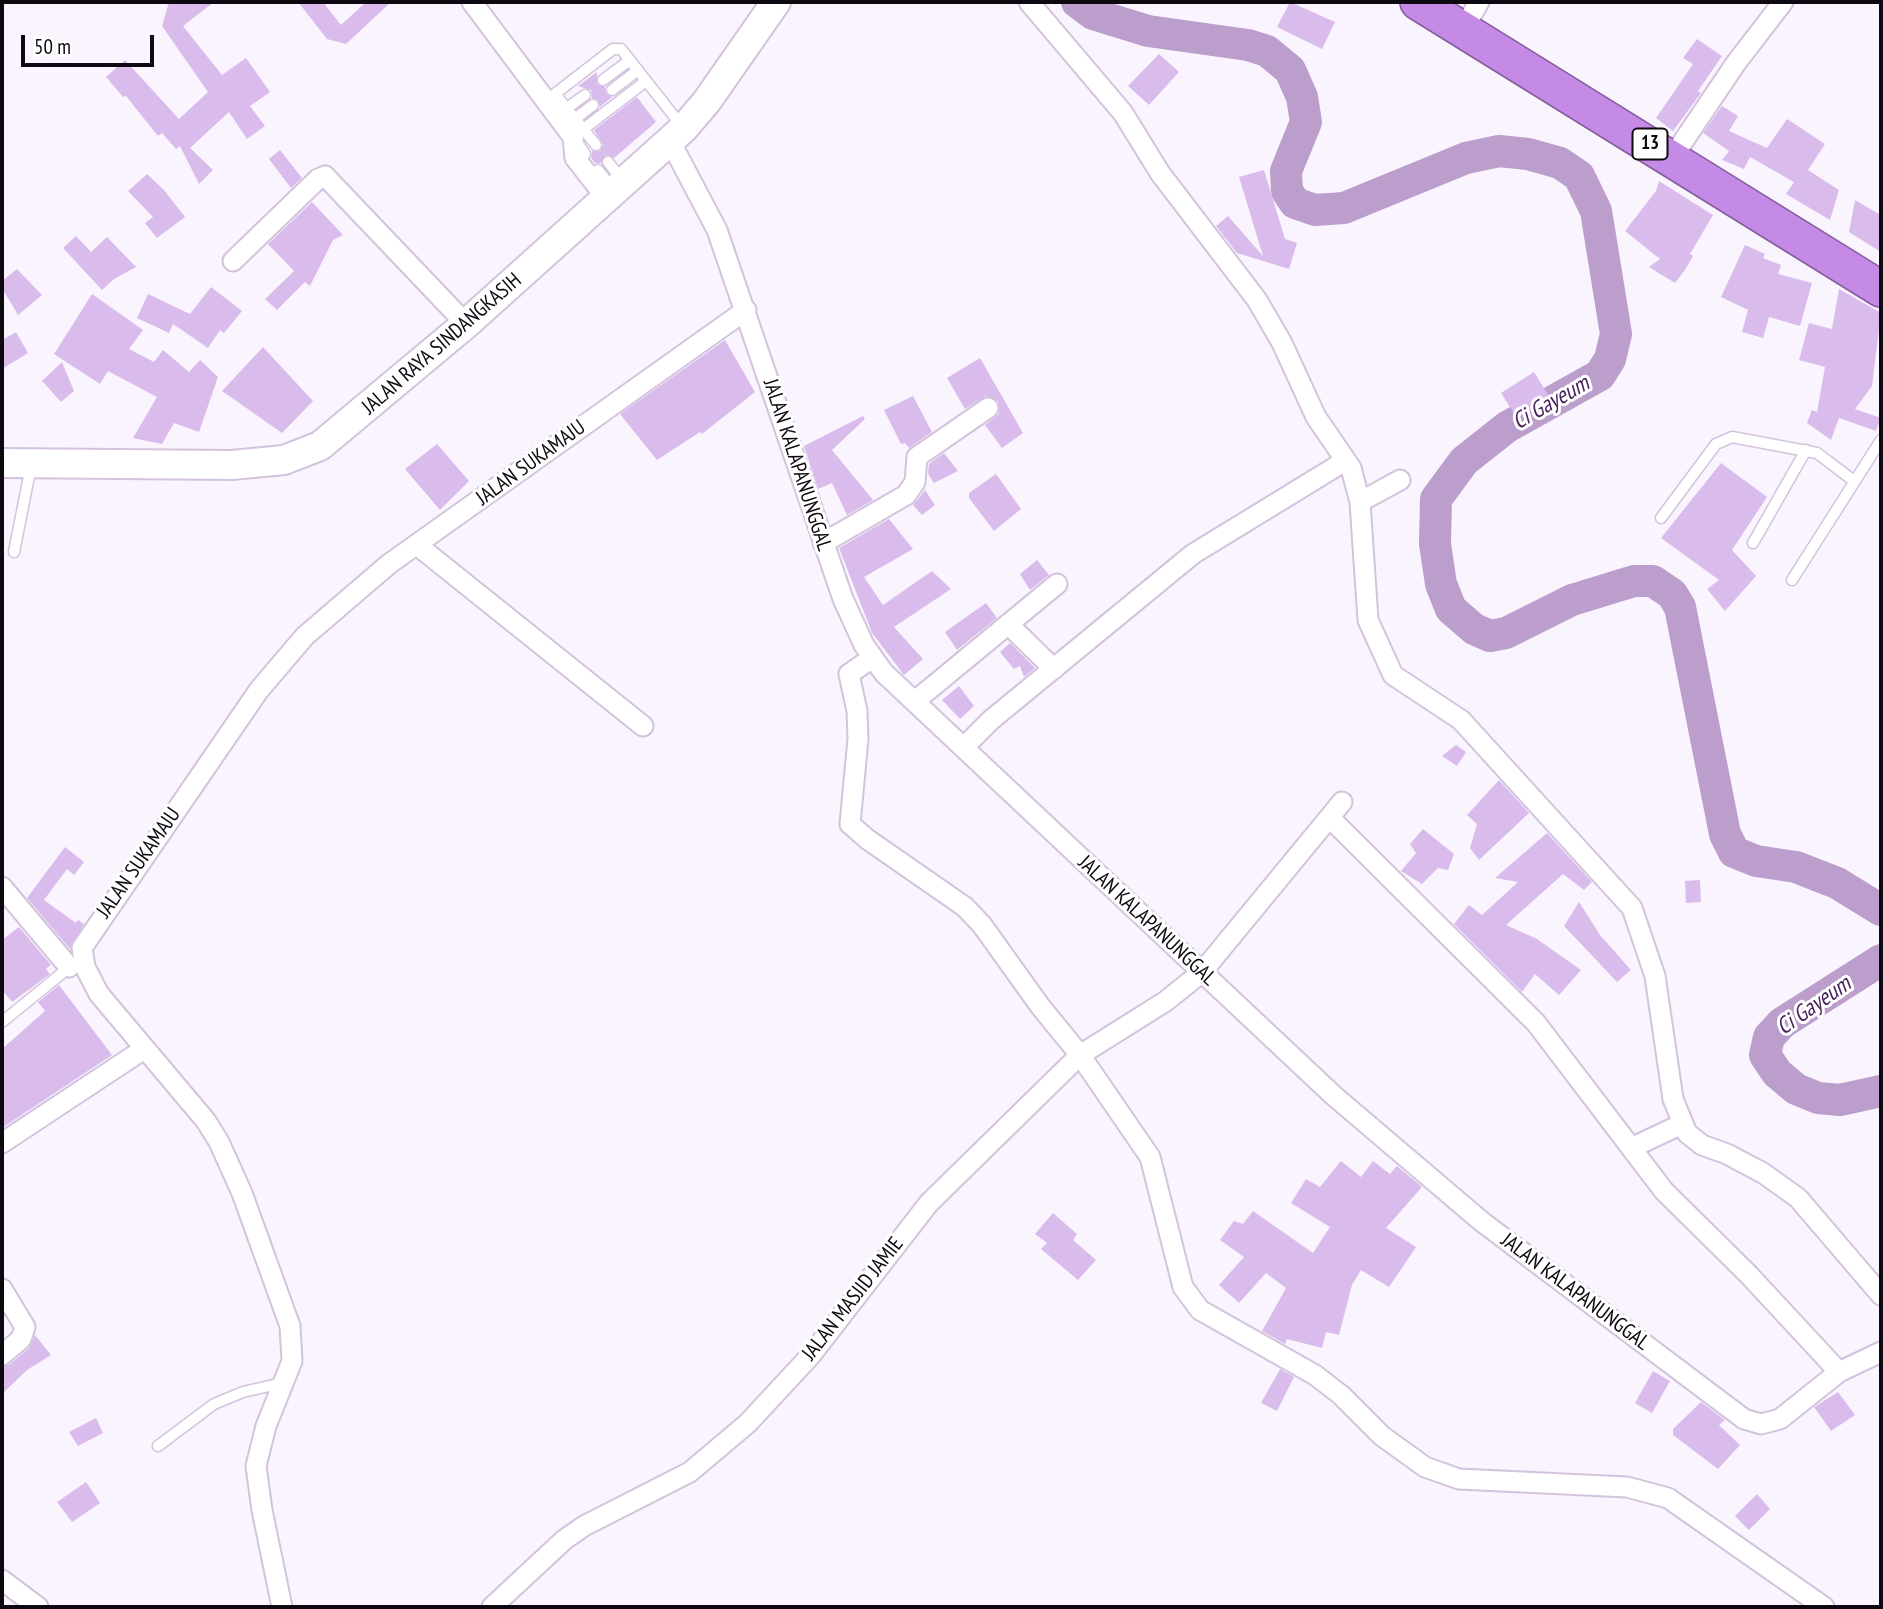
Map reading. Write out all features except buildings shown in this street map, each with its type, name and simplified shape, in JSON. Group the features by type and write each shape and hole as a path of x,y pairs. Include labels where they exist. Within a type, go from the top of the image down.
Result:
{"highway":[{"name":"13","path":"1418,2 1471,15 1672,158 1764,219 1881,289"}],"main road":[{"name":"JALAN RAYA SINDANGKASIH","path":"2,463 232,465 284,460 305,453 337,435 466,324 614,184 677,135 707,101 776,2"}],"street":[{"path":"472,2 565,117 575,158 614,184"},
{"path":"1029,2 1123,113 1160,173 1257,300 1282,343 1316,417 1354,476 1360,502 1367,620 1393,675 1461,720 1632,908 1656,976 1678,1126 1693,1139 1734,1157 1798,1198 1881,1295"},
{"path":"1672,158 1736,63 1783,2"},
{"name":"JALAN KALAPANUNGGAL","path":"677,135 746,310 843,600 859,666 915,701 1333,1095 1481,1221 1744,1419 1761,1424 1780,1419 1839,1372 1881,1352"},
{"path":"233,261 318,179 326,176 466,324"},
{"name":"JALAN SUKAMAJU","path":"76,962 86,938 280,662 354,593 417,545 746,310"},
{"path":"823,543 913,490 917,457 988,408"},
{"path":"964,747 1193,554 1345,461"},
{"path":"1360,502 1400,480"},
{"path":"417,545 643,726"},
{"path":"915,701 1057,584"},
{"path":"1008,624 1054,669"},
{"path":"859,666 858,739 850,817 852,828 965,907 1080,1055 1150,1157 1183,1287 1200,1310 1315,1375 1341,1395 1382,1436 1425,1466 1459,1479 1626,1487 1668,1498 1824,1607"},
{"name":"JALAN MASJID JAMIE","path":"492,1607 564,1539 690,1472 748,1423 811,1354 929,1203 1080,1055 1166,1001 1202,972 1342,802"},
{"path":"1330,818 1536,1023 1664,1191 1741,1267 1839,1372"},
{"path":"2,887 76,962 99,994 205,1121 219,1142 242,1193 290,1326 292,1361 286,1382 266,1426 256,1466 282,1607"},
{"path":"2,1143 144,1049"},
{"path":"1631,1148 1678,1126"},
{"path":"2,1289 25,1327 21,1339 2,1355"},
{"path":"2,1580 38,1607"}],"lane":[{"path":"565,117 613,49 621,49 646,81 677,135"},
{"path":"603,80 630,60"},
{"path":"612,90 638,70"},
{"path":"565,117 646,81"},
{"path":"565,117 585,95"},
{"path":"565,117 593,105"},
{"path":"565,117 596,145"},
{"path":"598,170 614,184"},
{"path":"1661,518 1716,444 1732,437 1806,450 1829,459 1854,481"},
{"path":"1793,580 1881,440"},
{"path":"1753,544 1806,450"},
{"path":"14,552 32,462"},
{"path":"2,1022 76,962"},
{"path":"158,1446 214,1405 243,1392 286,1382"}],"waterway":[{"name":"Ci Gayeum","path":"1077,2 1093,14 1148,31 1248,45 1267,51 1290,70 1302,97 1306,122 1286,171 1287,191 1295,203 1315,210 1344,208 1466,158 1499,151 1528,154 1560,163 1579,176 1596,211 1616,334 1610,359 1600,375 1507,427 1464,461 1436,499 1435,544 1441,584 1451,609 1474,629 1490,636 1506,633 1572,600 1634,581 1653,581 1672,594 1680,607 1725,834 1734,852 1756,861 1796,867 1837,883 1881,910"},
{"name":"Ci Gayeum","path":"1881,960 1782,1023 1769,1037 1765,1055 1777,1073 1796,1089 1818,1098 1840,1100 1881,1091"}]}
